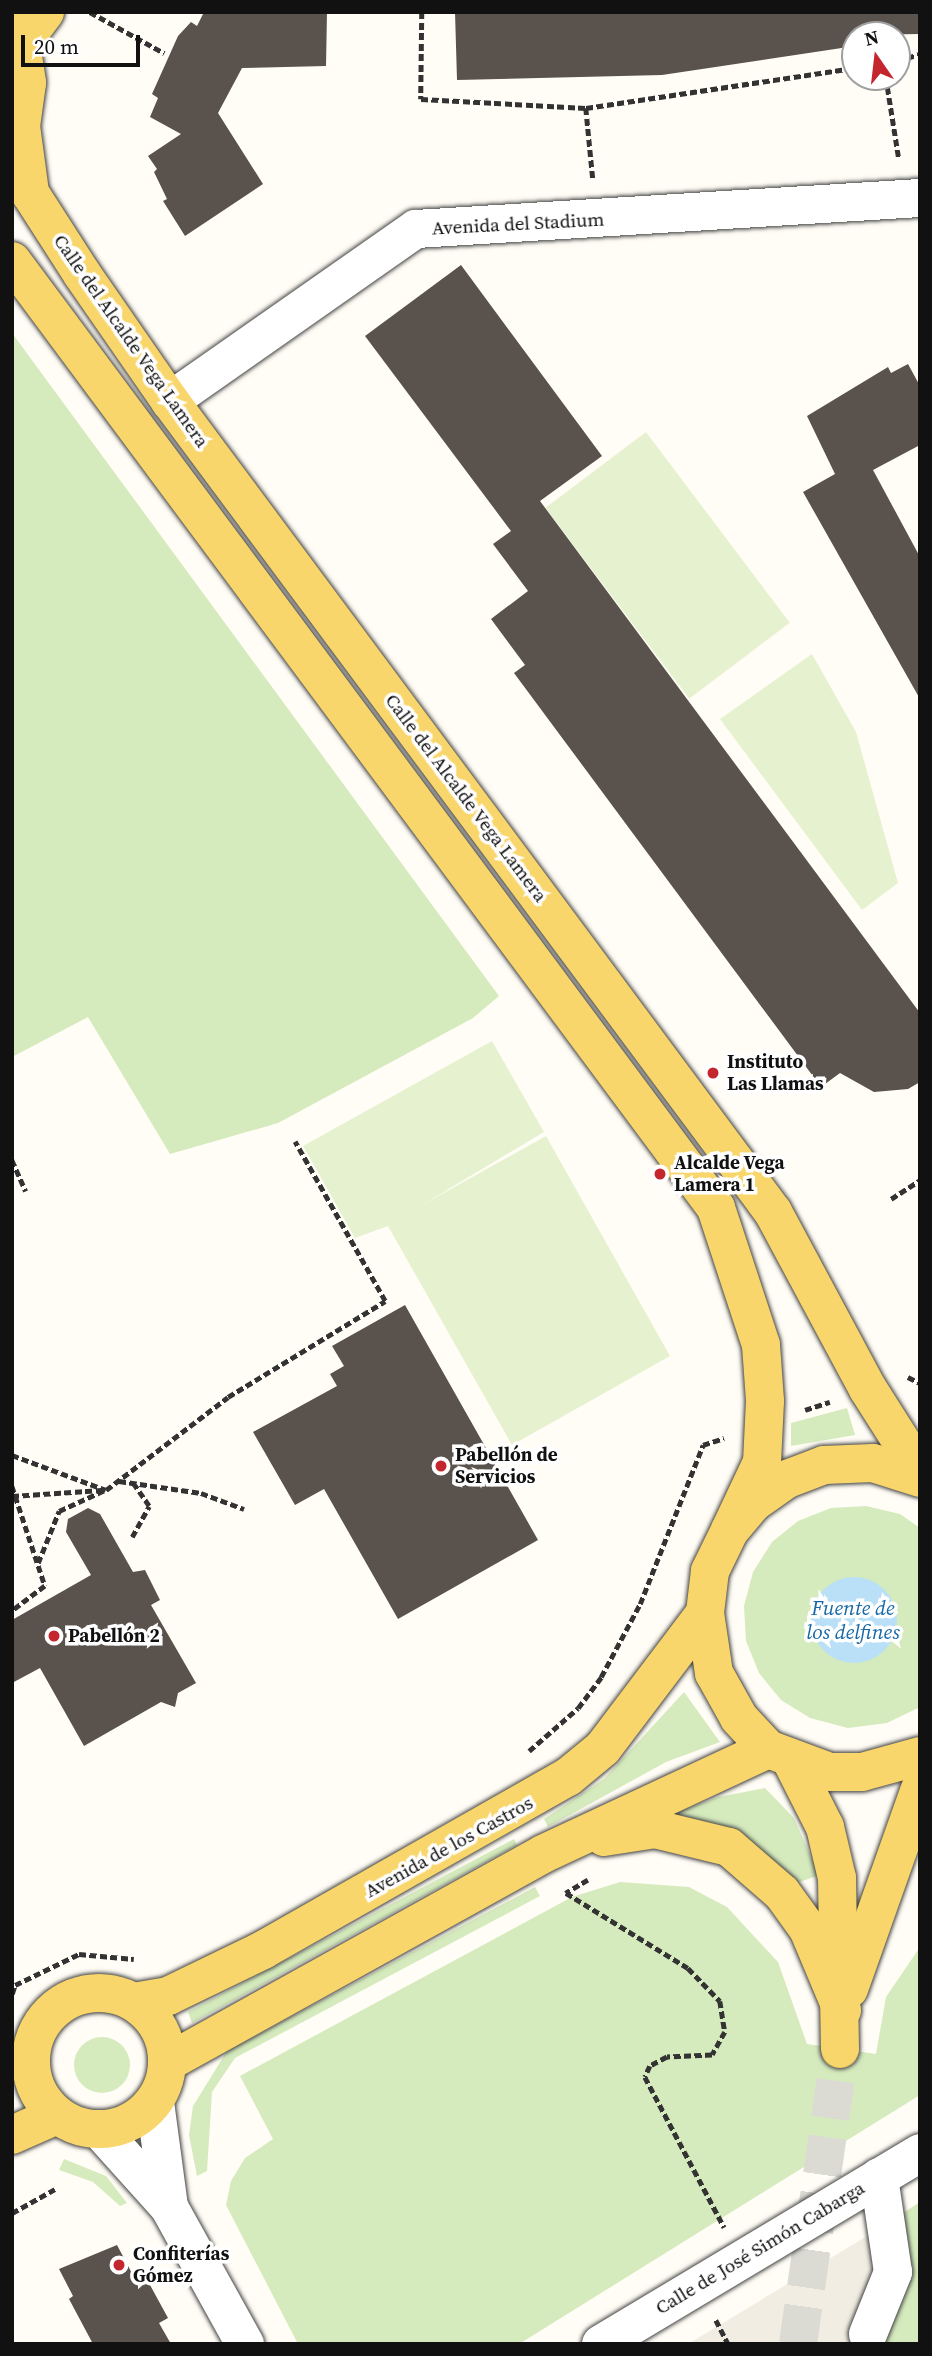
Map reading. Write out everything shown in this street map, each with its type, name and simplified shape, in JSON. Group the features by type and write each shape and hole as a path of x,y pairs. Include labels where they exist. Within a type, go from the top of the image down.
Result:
{"main road":[{"path":"17,37 45,12"},
{"name":"Calle del Alcalde Vega Lamera","path":"17,37 27,83 17,133 30,194 170,401 773,1212 867,1388 920,1471"},
{"name":"Calle del Alcalde Vega Lamera","path":"12,261 716,1208 761,1345 764,1424 762,1462 730,1530"},
{"path":"841,2049 837,1878 825,1827 780,1756 739,1718 714,1673 705,1613 710,1571 730,1530 753,1503 788,1479 824,1465 873,1463 920,1478"},
{"name":"Avenida de los Castros","path":"134,2002 168,1996 263,1950 568,1777 603,1748 705,1613"},
{"path":"170,2061 153,2019 134,2002 113,1994 86,1994 63,2003 43,2022 22,2062 57,2115 99,2129 125,2124 155,2102 170,2061 567,1843 780,1756 830,1772 862,1772 920,1756"},
{"path":"842,2010 920,1788"},
{"path":"567,1843 655,1829 729,1847 782,1894 802,1921 842,2010"},
{"path":"12,2135 57,2115"}],"street":[{"name":"Avenida del Stadium","path":"170,401 416,229 910,182"},
{"path":"155,2102 169,2207"},
{"path":"99,2129 169,2207 245,2344"},
{"name":"Calle de José Simón Cabarga","path":"601,2344 920,2153"},
{"path":"868,2334 893,2272 879,2177"}],"path":[{"path":"90,12 164,53"},
{"path":"422,12 421,99 586,108 841,70"},
{"path":"889,91 910,182"},
{"path":"586,108 594,188"},
{"path":"38,1563 59,1511 106,1490 228,1397 385,1301 295,1142"},
{"path":"12,1160 26,1191"},
{"path":"891,1199 920,1180"},
{"path":"518,1760 578,1708 601,1677 640,1604 703,1445 867,1388 909,1377 920,1383"},
{"path":"12,1455 106,1490"},
{"path":"117,1481 201,1493 244,1508"},
{"path":"132,1482 149,1506 132,1537"},
{"path":"12,1486 46,1586 12,1611"},
{"path":"14,1495 106,1490"},
{"path":"595,1876 566,1893 688,1968 720,2001 725,2032 712,2055 667,2057 650,2066 645,2077 742,2259"},
{"path":"12,1994 15,1985 79,1954 147,1959"},
{"path":"12,2213 55,2189"}],"green space":[{"path":"12,333 499,996 473,1018 278,1123 170,1154 88,1017 12,1057"},
{"path":"646,432 790,623 689,699 545,508"},
{"path":"812,654 856,732 898,883 862,910 720,719"},
{"path":"492,1041 544,1132 422,1205 546,1136 670,1356 512,1445 388,1226 355,1238 303,1146"},
{"path":"847,1408 855,1435 791,1446 791,1423"},
{"path":"866,1506 900,1514 920,1528 920,1707 887,1723 848,1728 810,1718 781,1700 759,1673 746,1641 744,1606 753,1572 772,1542 798,1521 831,1508"},
{"path":"684,1692 720,1742 666,1762 548,1827 544,1819 604,1779"},
{"path":"765,1788 794,1818 819,1875 797,1883 667,1816 718,1797"},
{"path":"514,1839 517,1845 192,2023 188,2012"},
{"path":"620,1882 689,1887 727,1907 778,1962 807,2044 876,2054 886,1997 920,1947 920,2095 519,2344 298,2344 226,2205 231,2181 245,2158 273,2139 240,2076 572,1897"},
{"path":"535,1887 540,1896 235,2058 212,2092 207,2171 197,2176 189,2135 193,2106 227,2051"},
{"path":"102,2037 113,2039 122,2045 128,2054 128,2076 122,2085 113,2091 102,2093 91,2091 82,2085 76,2076 74,2065 76,2054 82,2045 91,2039"},
{"path":"64,2159 106,2176 127,2203 120,2206 93,2182 59,2170"},
{"path":"920,2202 920,2344 854,2344 877,2230"}],"shaded area":[{"path":"877,2230 881,2279 854,2344 688,2344"}],"water":[{"name":"Fuente de los delfines","path":"854,1577 870,1581 884,1590 893,1604 897,1620 893,1636 884,1650 870,1659 854,1663 838,1659 824,1650 815,1636 811,1620 815,1604 824,1590 838,1581"}],"building":[{"path":"204,12 327,12 326,66 242,68 218,113 263,184 185,236 163,201 167,199 154,172 157,169 148,156 181,134 150,117 158,98 152,94 178,36 191,22 197,26"},
{"path":"455,12 920,12 920,34 911,34 911,21 841,21 841,48 662,75 457,80"},
{"path":"461,265 602,456 540,501 920,1013 920,1082 908,1089 874,1092 840,1073 821,1087 514,673 525,665 491,619 528,591 493,544 511,531 365,336"},
{"path":"908,364 920,386 920,445 873,470 920,557 920,699 803,492 835,474 807,416 888,367 891,373"},
{"name":"Pabellón de Servicios","path":"405,1305 538,1540 398,1619 324,1489 295,1505 253,1432 337,1386 330,1374 344,1366 332,1346"},
{"name":"Pabellón 2","path":"88,1508 100,1514 133,1572 145,1570 160,1600 151,1605 196,1683 178,1693 175,1707 161,1702 84,1746 40,1668 12,1683 12,1620 91,1575 66,1532 68,1519"},
{"path":"117,2245 135,2279 144,2274 168,2318 159,2323 171,2344 93,2344 69,2299 73,2296 59,2269"}],"tunnel":[{"path":"798,2344 840,2049"}],"place":[{"name":"Instituto Las Llamas","path":"713,1073"},
{"name":"Alcalde Vega Lamera 1","path":"660,1174"},
{"name":"Pabellón de Servicios","path":"441,1466"},
{"name":"Pabellón 2","path":"54,1636"},
{"name":"Confiterías Gómez","path":"119,2265"}]}
